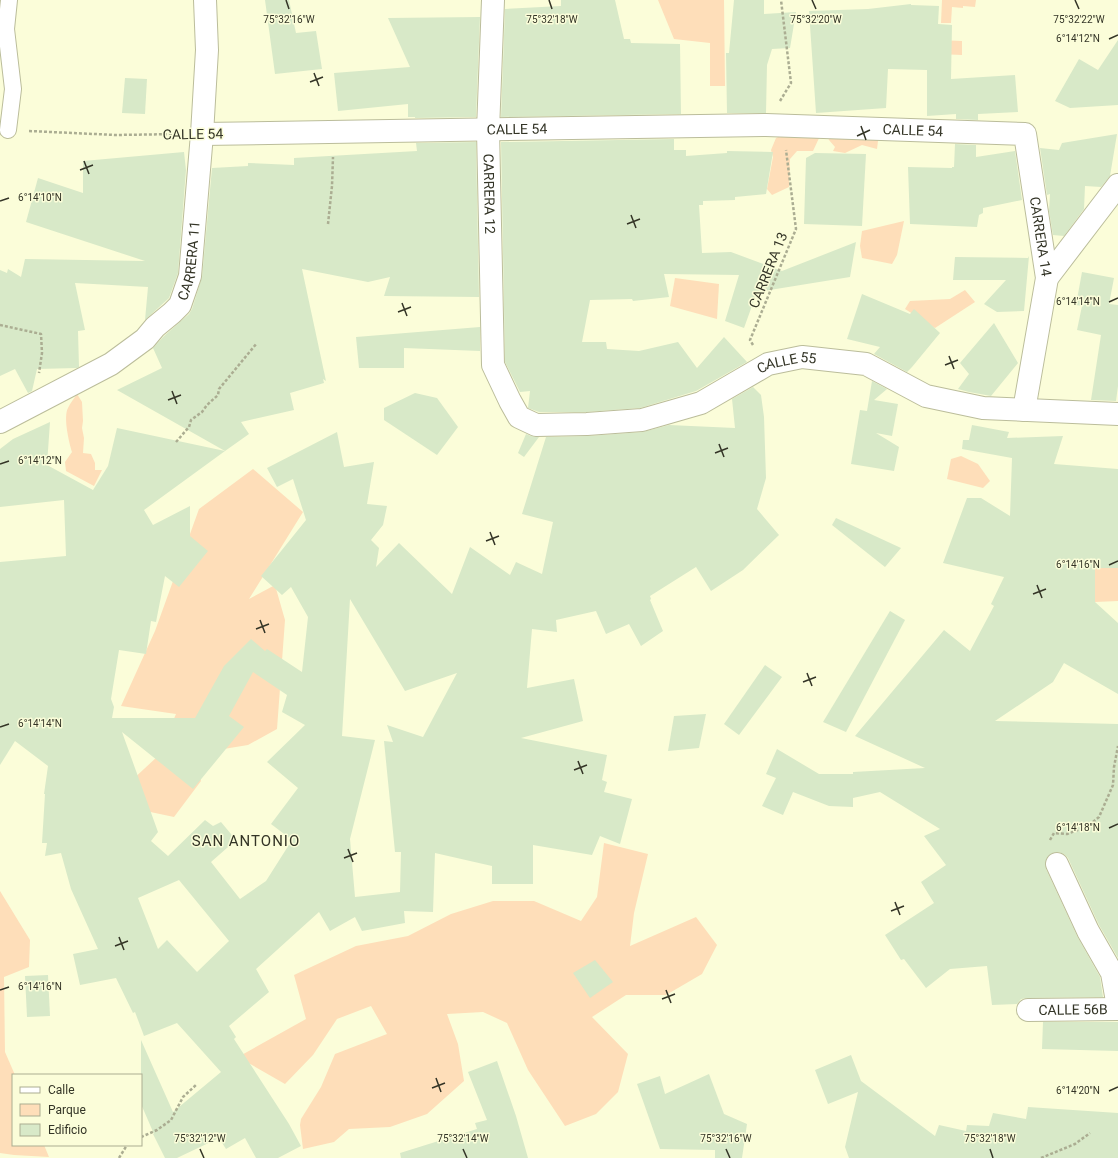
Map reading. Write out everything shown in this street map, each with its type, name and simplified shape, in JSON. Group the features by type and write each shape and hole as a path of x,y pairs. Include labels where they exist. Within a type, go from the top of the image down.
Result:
{"street":[{"name":"CARRERA 11","path":"0,422 111,364 145,339 155,327 172,313 180,304 190,276 202,134 207,50 205,0"},
{"name":"CARRERA 12","path":"493,0 488,130 493,365 519,417 536,426 642,420 702,403 768,364"},
{"name":"CALLE 54","path":"202,134 766,125 1025,134"},
{"name":"CARRERA 14","path":"1024,410 1047,277 1025,134"},
{"path":"1047,277 1118,187"},
{"path":"768,364 802,357 866,364 926,396 983,408 1118,414"},
{"path":"1057,864 1088,931 1112,973 1118,1008"},
{"name":"CALLE 56B","path":"1028,1010 1118,1008"}],"lane":[{"path":"8,130 14,90 6,29 9,0"}],"path":[{"path":"766,125 790,83 781,0"},
{"name":"CARRERA 13","path":"766,125 786,144 796,229 750,340 768,364"},
{"name":"CALLE 54","path":"8,130 116,135 202,134"},
{"path":"328,224 332,186 334,132"},
{"path":"0,325 41,334 42,358 34,405"},
{"path":"176,442 189,427 191,420 202,412 218,395 220,389 257,343"},
{"path":"1057,864 1047,845 1054,833 1067,834 1088,826 1099,817 1113,786 1114,767 1118,746"},
{"path":"142,1136 157,1130 171,1120 183,1097 196,1085"},
{"path":"1041,1158 1075,1144 1090,1133"},
{"path":"119,1158 126,1146"}],"green space":[{"path":"658,0 724,0 725,86 710,86 710,43 674,39"},
{"path":"942,0 976,0 975,7 952,7 951,23 941,23"},
{"path":"915,39 962,41 962,55 914,53"},
{"path":"850,117 852,122 879,133 877,149 862,145 845,153 833,151 835,147 829,140 824,129 832,121"},
{"path":"786,133 820,136 813,151 797,151 790,159 789,187 772,195 767,189 773,157 771,150 776,138"},
{"path":"904,221 897,255 892,264 862,258 860,246 862,231"},
{"path":"675,278 719,284 717,319 670,306"},
{"path":"965,290 975,302 935,328 905,309 910,301 950,299"},
{"path":"77,394 82,402 82,428 84,438 83,453 91,454 95,463 95,470 102,470 94,486 66,471 65,462 72,452 69,442 66,417 70,404"},
{"path":"961,456 978,464 990,481 983,488 947,479 951,459"},
{"path":"253,469 303,512 249,599 275,585 285,620 277,729 248,745 193,754 201,781 174,817 141,810 130,782 158,756 176,714 121,706 155,631 199,509"},
{"path":"1118,514 1118,601 1095,602 1057,567"},
{"path":"604,843 648,854 634,913 630,946 696,917 717,945 702,974 666,995 626,995 592,1017 628,1054 618,1092 596,1114 565,1126 528,1070 507,1023 483,1012 447,1014 458,1044 464,1081 427,1114 390,1127 349,1129 334,1142 303,1149 300,1125 301,1119 321,1087 335,1054 387,1034 371,1006 337,1019 313,1055 285,1084 238,1057 306,1019 294,975 356,946 408,936 451,914 493,901 534,901 581,921 597,897"},
{"path":"0,891 30,940 29,967 4,977 5,1052 15,1074 12,1074 12,1146 44,1146 49,1157 0,1153"}],"building":[{"path":"265,0 289,0 296,33 316,31 322,69 275,74"},
{"path":"561,0 615,0 624,39 630,39 631,43 680,44 681,114 501,117 505,9 561,6"},
{"path":"734,0 764,0 764,14 796,12 790,48 772,49 767,65 766,113 727,113 726,53 729,53"},
{"path":"911,4 939,6 938,24 952,25 951,79 1015,75 1018,112 978,114 978,120 956,119 956,114 927,116 927,70 888,69 886,108 816,113 809,11 868,9"},
{"path":"480,17 476,117 408,117 408,104 338,111 334,73 410,67 388,18"},
{"path":"1118,40 1118,105 1070,108 1055,101 1079,59 1098,70"},
{"path":"125,78 147,79 145,114 122,113"},
{"path":"1117,134 1110,176 1101,187 1085,186 1084,209 1064,236 1053,235 1049,211 1050,194 1047,195 1040,148 1059,150 1062,143"},
{"path":"674,139 674,150 686,150 686,156 727,153 727,151 773,152 766,194 735,197 735,200 703,201 703,205 699,205 702,253 731,252 782,271 856,242 850,277 757,292 744,328 725,321 739,275 664,274 669,297 633,301 632,299 590,300 582,342 606,342 607,349 639,351 678,342 697,368 724,337 747,362 696,391 640,408 586,412 539,412 528,408 530,391 520,392 505,362 501,142"},
{"path":"476,142 479,297 384,296 390,277 368,282 302,269 326,381 323,379 324,383 290,393 294,410 241,422 249,434 225,451 117,390 162,368 153,348 189,314 192,309 202,277 212,168 248,166 248,163 294,165 294,158 417,151 416,143"},
{"path":"955,144 976,145 976,157 1015,151 1022,200 983,208 983,213 979,215 977,227 910,224 908,167 952,168 954,167"},
{"path":"184,152 186,170 178,273 169,298 145,320 148,287 75,283 85,330 78,331 79,367 37,369 32,391 28,393 15,369 0,376 0,270 7,273 8,269 21,277 25,259 145,261 26,222 38,178 83,193 83,161"},
{"path":"815,153 866,154 862,226 804,224 806,158"},
{"path":"1029,256 1024,311 997,312 984,304 1006,280 953,280 955,257 1028,258"},
{"path":"1082,272 1114,278 1109,304 1118,305 1118,386 1116,401 1091,400 1101,335 1077,330 1082,306 1076,305"},
{"path":"862,294 910,314 914,309 940,333 907,372 874,354 880,347 847,339"},
{"path":"994,323 1018,363 991,396 958,389 969,374 960,363"},
{"path":"480,327 480,351 404,348 404,368 359,368 356,337"},
{"path":"872,381 887,389 874,400 898,404 892,436 876,433 899,447 894,471 851,464 860,410 867,411"},
{"path":"753,387 761,395 764,417 766,478 757,509 779,535 743,570 711,591 696,567 650,596 650,600 663,631 641,646 629,624 606,634 596,611 556,620 557,632 532,629 527,688 574,679 583,721 521,738 607,755 602,780 607,782 604,792 632,799 620,844 600,836 592,855 533,845 533,884 492,884 492,866 435,853 433,912 404,911 405,923 362,931 355,917 330,931 319,912 256,969 269,992 229,1026 236,1037 234,1039 289,1124 301,1146 278,1158 256,1158 245,1138 226,1149 219,1138 177,1158 165,1158 153,1134 142,1106 141,1040 173,1112 221,1072 177,1023 144,1036 135,1012 133,1013 116,978 80,985 73,954 98,949 71,889 61,853 45,856 47,843 42,843 44,794 48,766 15,741 0,765 0,562 66,556 64,500 0,507 0,449 13,439 50,422 47,465 93,490 108,466 117,428 225,451 144,510 153,525 190,506 190,536 208,551 179,587 165,576 156,622 151,621 146,654 119,650 111,699 114,707 112,718 195,718 224,666 251,639 265,651 267,649 302,672 308,617 291,587 282,595 261,576 306,520 293,479 277,487 267,468 337,432 344,467 374,462 367,504 387,506 383,525 371,540 379,548 376,567 399,543 452,594 470,547 510,575 516,562 542,574 553,522 522,514 546,437 643,432 669,425 735,428 732,399","holes":["350,599 405,691 457,673 423,737 387,725 393,742 384,741 395,852 401,852 400,892 355,897 350,839 375,740 342,736","253,672 287,695 282,712 305,725 267,762 298,788 271,824 292,840 266,881 240,899 211,862 236,840 221,822 213,826 205,820 168,856 151,841 158,832 122,732 193,789 244,727 229,716","179,880 229,941 197,972 167,940 158,949 138,898"]},
{"path":"415,393 437,398 458,427 437,455 384,420 384,408"},
{"path":"972,425 1009,432 1007,438 1063,436 1054,464 1118,469 1118,568 1095,568 1095,602 1118,623 1118,694 1064,663 1053,682 995,721 1118,724 1118,958 1099,925 1068,858 1059,852 1052,853 1047,857 1045,863 1046,869 1077,936 1100,977 1103,997 1028,998 1021,999 1017,1004 992,1005 987,966 950,969 926,988 904,959 901,960 885,935 934,903 921,882 946,865 924,836 940,829 880,792 853,798 853,807 829,806 793,792 783,815 762,806 776,778 766,774 777,749 819,774 853,774 853,772 925,768 855,736 944,630 970,651 994,606 991,604 1004,577 943,563 967,498 981,498 1010,516 1012,458 962,449 963,440 969,440"},
{"path":"526,434 539,437 524,457 518,453"},
{"path":"836,518 901,548 885,567 832,525"},
{"path":"890,611 905,620 846,732 823,722"},
{"path":"765,665 782,677 739,735 724,724"},
{"path":"706,714 699,748 668,751 674,716"},
{"path":"595,960 613,982 590,998 573,973"},
{"path":"48,975 50,1016 27,1017 25,976"},
{"path":"1043,1022 1118,1022 1118,1051 1042,1049"},
{"path":"851,1055 861,1081 935,1136 939,1125 966,1131 967,1125 989,1126 993,1113 1026,1119 1028,1107 1118,1113 1118,1158 849,1158 845,1147 858,1092 828,1104 815,1070"},
{"path":"497,1061 516,1116 528,1158 401,1158 400,1153 477,1129 475,1123 487,1120 468,1072"},
{"path":"709,1074 724,1114 747,1124 742,1158 715,1158 715,1150 660,1149 637,1084 660,1076 665,1094"}],"district":[{"name":"SAN ANTONIO","path":"246,841"}]}
